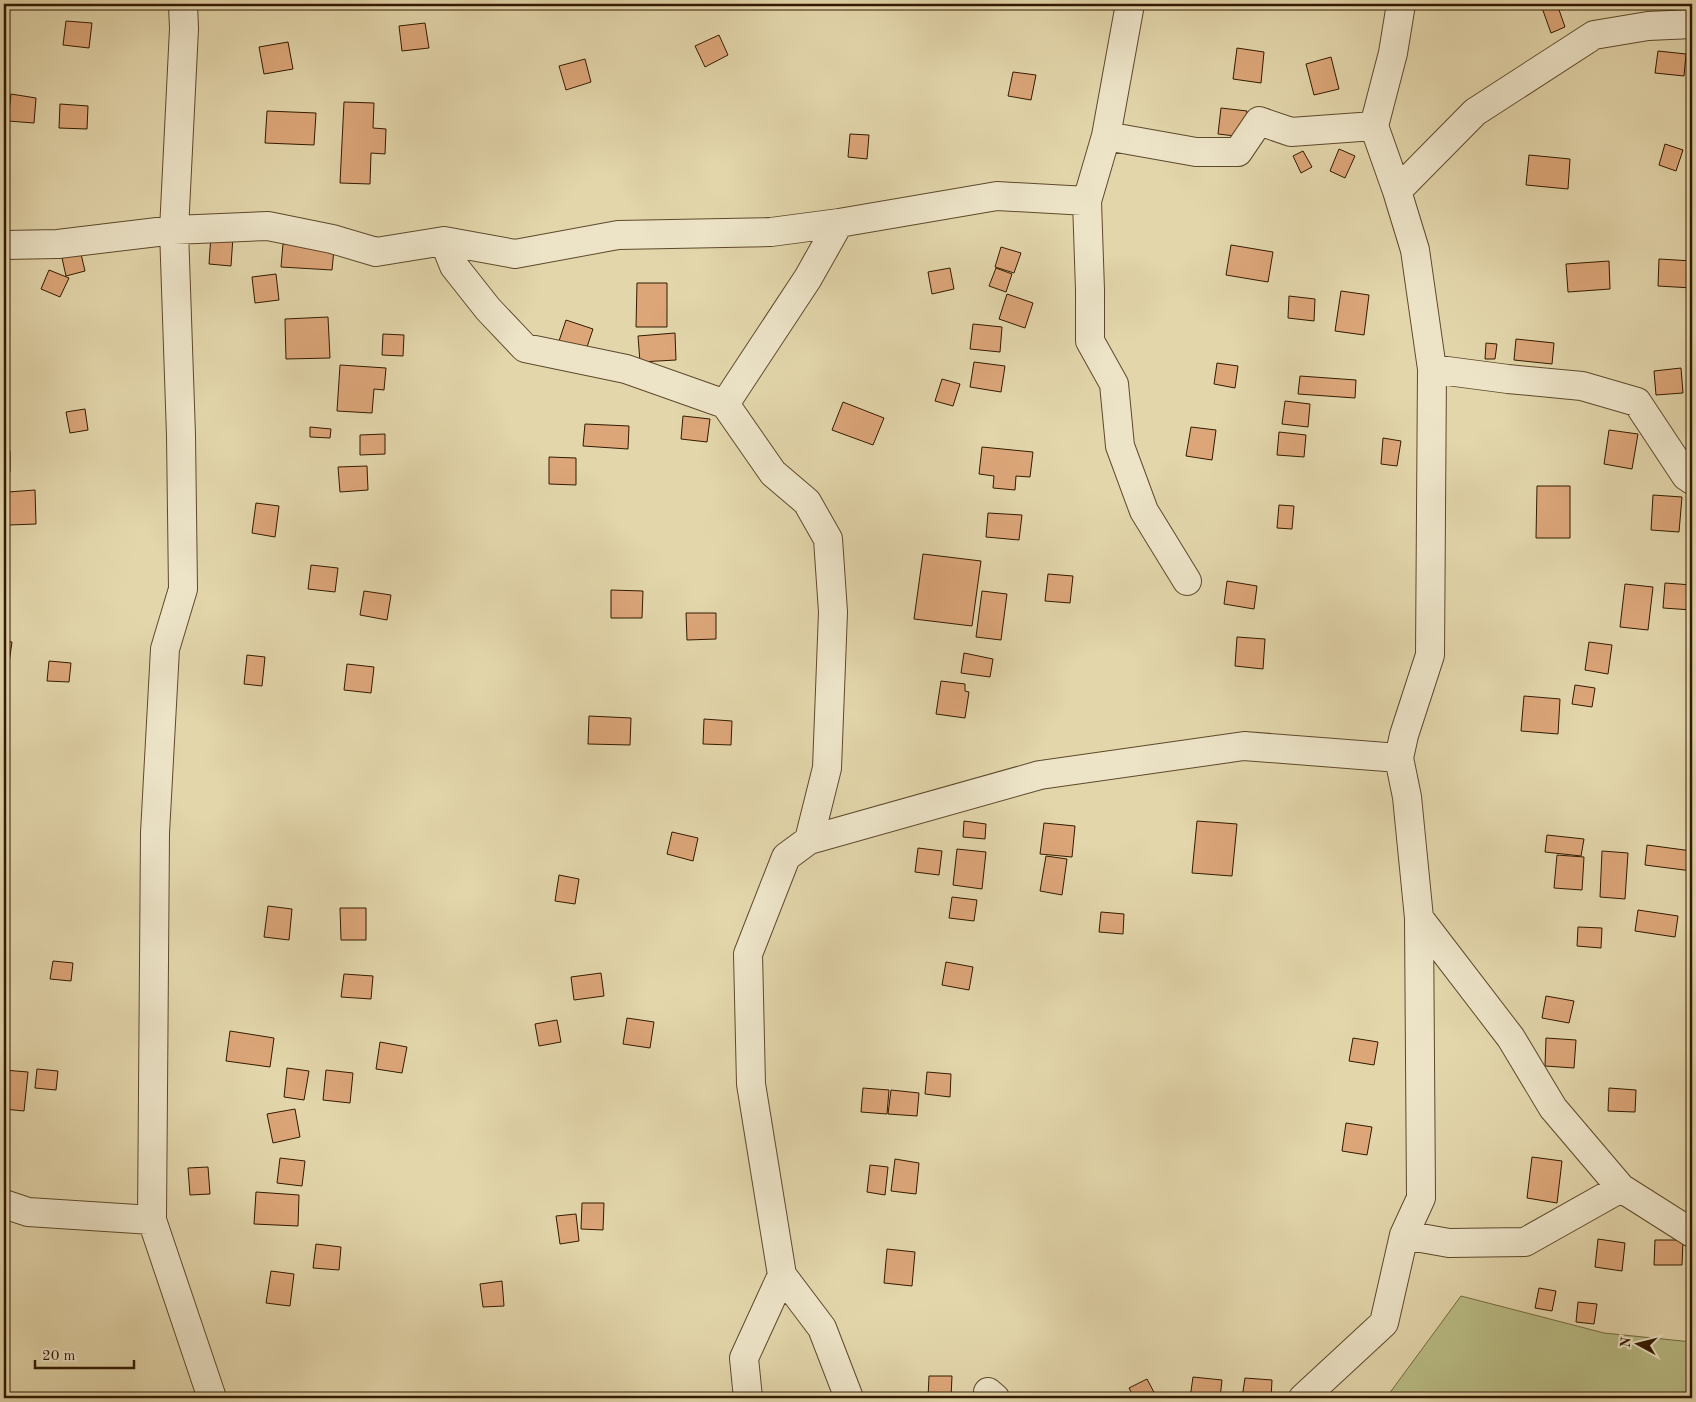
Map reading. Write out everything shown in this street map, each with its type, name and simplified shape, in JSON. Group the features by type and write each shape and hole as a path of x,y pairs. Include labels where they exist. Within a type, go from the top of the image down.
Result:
{"street":[{"path":"183,4 184,29 174,230 184,589 164,649 155,833 152,1220 212,1398"},
{"path":"1130,4 1106,136 1087,200 1090,341 1114,384 1120,446 1144,511 1187,581"},
{"path":"1303,1398 1384,1323 1404,1235 1421,1198 1419,918 1406,797 1399,758 1404,735 1430,655 1432,369 1415,250 1374,126 1393,53 1401,4"},
{"path":"1397,191 1475,112 1594,35 1648,26 1692,24"},
{"path":"1106,136 1196,152 1238,152 1259,121 1291,132 1374,126"},
{"path":"4,245 58,244 174,230 268,226 332,239 376,252 444,241 515,254 618,235 771,232 839,223 997,196 1087,200"},
{"path":"725,404 808,278 839,223"},
{"path":"444,241 454,266 488,309 525,348 626,369 725,404 773,474 808,502 828,539 833,612 827,768 809,840"},
{"path":"1432,369 1582,386 1637,402 1686,476 1692,480"},
{"path":"849,1398 822,1328 782,1275 751,1084 748,954 786,856 809,840 1040,775 1244,746 1399,758"},
{"path":"1419,918 1511,1038 1553,1108 1621,1188 1692,1233"},
{"path":"1404,1235 1449,1243 1525,1242 1621,1188"},
{"path":"4,1204 28,1212 152,1220"},
{"path":"748,1398 744,1358 782,1275"}],"green space":[{"path":"1461,1296 1604,1333 1692,1342 1692,1398 1386,1398"}],"building":[{"path":"1557,4 1565,27 1551,33 1541,5"},
{"path":"66,21 92,23 89,48 63,45"},
{"path":"425,23 429,48 402,51 399,26"},
{"path":"719,35 728,55 705,67 695,46"},
{"path":"288,42 293,69 264,74 259,47"},
{"path":"1237,48 1264,52 1261,83 1233,79"},
{"path":"1658,51 1686,54 1684,76 1655,73"},
{"path":"1331,57 1339,89 1314,95 1306,64"},
{"path":"585,59 591,82 566,90 559,66"},
{"path":"1013,72 1036,75 1031,100 1008,96"},
{"path":"11,94 36,98 34,123 8,121"},
{"path":"344,102 374,103 373,128 386,129 385,154 371,153 370,184 340,183"},
{"path":"60,104 88,106 87,129 59,128"},
{"path":"1221,108 1247,111 1244,137 1218,134"},
{"path":"267,111 316,113 314,145 265,143"},
{"path":"850,134 869,135 867,159 848,157"},
{"path":"1665,144 1683,150 1676,171 1659,165"},
{"path":"1339,149 1355,156 1345,178 1330,171"},
{"path":"1303,151 1312,167 1301,173 1293,156"},
{"path":"1529,155 1570,159 1568,189 1526,185"},
{"path":"211,235 233,237 231,266 209,264"},
{"path":"283,244 334,249 332,270 281,267"},
{"path":"1231,245 1273,252 1268,282 1226,275"},
{"path":"1001,247 1021,253 1014,273 995,267"},
{"path":"81,254 85,271 66,276 62,258"},
{"path":"1659,259 1692,261 1692,288 1658,286"},
{"path":"1609,261 1610,289 1568,292 1566,264"},
{"path":"950,268 954,289 932,294 928,272"},
{"path":"996,268 1012,274 1006,292 989,286"},
{"path":"49,270 69,278 60,297 41,289"},
{"path":"276,274 279,300 255,303 252,277"},
{"path":"637,283 667,283 667,327 636,327"},
{"path":"1341,291 1369,295 1364,335 1335,331"},
{"path":"1007,294 1033,303 1025,328 999,319"},
{"path":"1289,296 1315,299 1314,321 1288,318"},
{"path":"328,317 330,358 286,359 285,319"},
{"path":"566,320 593,329 586,350 559,341"},
{"path":"973,324 1002,327 1000,352 970,349"},
{"path":"675,333 676,360 640,362 638,336"},
{"path":"383,334 404,335 403,356 382,355"},
{"path":"1516,339 1554,343 1552,364 1514,360"},
{"path":"1486,343 1497,344 1495,359 1485,359"},
{"path":"974,362 1005,366 1001,392 970,387"},
{"path":"1217,363 1238,366 1235,388 1214,384"},
{"path":"340,365 386,368 384,390 374,389 372,413 337,411"},
{"path":"1681,368 1683,393 1656,395 1654,371"},
{"path":"4,374 9,374 9,397 4,397"},
{"path":"1300,376 1356,380 1355,398 1298,394"},
{"path":"942,379 960,384 953,406 935,401"},
{"path":"1285,401 1310,404 1308,427 1282,424"},
{"path":"843,402 884,418 873,445 832,430"},
{"path":"85,409 88,430 70,433 66,412"},
{"path":"683,416 710,419 707,442 681,439"},
{"path":"585,424 629,426 628,449 583,446"},
{"path":"310,427 331,429 330,438 310,437"},
{"path":"1191,427 1216,430 1212,460 1186,456"},
{"path":"1609,430 1638,434 1632,469 1604,464"},
{"path":"1279,432 1306,435 1304,457 1277,455"},
{"path":"385,434 385,454 360,455 360,435"},
{"path":"1383,438 1401,441 1397,466 1381,464"},
{"path":"982,447 1033,452 1030,477 1016,476 1015,490 993,488 994,476 979,474"},
{"path":"4,451 10,451 10,472 4,472"},
{"path":"549,457 576,458 576,485 549,484"},
{"path":"367,466 368,490 340,492 338,467"},
{"path":"1537,486 1570,486 1570,538 1536,538"},
{"path":"35,490 36,524 9,525 8,492"},
{"path":"1653,495 1682,497 1679,532 1651,530"},
{"path":"256,503 279,506 275,537 252,533"},
{"path":"1279,505 1294,506 1292,529 1277,528"},
{"path":"988,513 1022,515 1019,540 986,537"},
{"path":"923,554 981,561 972,626 914,619"},
{"path":"311,565 338,568 335,592 308,589"},
{"path":"1048,574 1073,576 1070,603 1045,601"},
{"path":"1227,581 1257,586 1254,609 1224,604"},
{"path":"1665,583 1692,585 1692,610 1663,608"},
{"path":"1625,584 1653,587 1648,630 1620,627"},
{"path":"611,590 643,591 642,618 611,618"},
{"path":"364,591 391,595 387,620 360,615"},
{"path":"982,591 1007,594 1001,640 976,637"},
{"path":"686,613 716,613 716,639 687,640"},
{"path":"1237,637 1265,639 1263,669 1235,666"},
{"path":"4,641 12,642 9,663 4,662"},
{"path":"1589,642 1612,645 1608,674 1585,670"},
{"path":"964,653 993,659 990,677 961,673"},
{"path":"247,655 265,657 262,686 244,684"},
{"path":"49,661 71,663 69,682 47,681"},
{"path":"347,664 374,667 371,693 344,690"},
{"path":"941,681 965,684 965,691 969,692 965,718 936,714"},
{"path":"1575,685 1595,688 1592,707 1572,704"},
{"path":"1524,696 1560,699 1558,734 1521,731"},
{"path":"589,716 631,718 630,745 588,744"},
{"path":"704,719 732,721 731,745 703,744"},
{"path":"964,821 986,824 985,839 963,837"},
{"path":"1197,821 1237,824 1232,876 1192,873"},
{"path":"1044,823 1075,826 1072,857 1040,854"},
{"path":"672,832 698,838 693,861 667,854"},
{"path":"1547,835 1584,839 1581,856 1545,852"},
{"path":"1647,845 1692,851 1692,871 1645,865"},
{"path":"918,848 942,851 939,875 915,872"},
{"path":"957,849 986,852 982,889 953,885"},
{"path":"1602,851 1628,853 1625,899 1600,897"},
{"path":"1557,855 1584,857 1582,890 1554,888"},
{"path":"1046,856 1067,859 1062,895 1040,891"},
{"path":"559,875 579,879 575,904 555,901"},
{"path":"952,897 977,900 974,921 949,918"},
{"path":"268,906 292,909 289,940 264,937"},
{"path":"340,908 366,908 366,940 341,940"},
{"path":"1638,910 1678,916 1675,937 1635,931"},
{"path":"1101,912 1124,914 1123,934 1099,932"},
{"path":"1578,927 1602,928 1601,948 1577,946"},
{"path":"53,961 73,963 71,981 50,979"},
{"path":"946,962 973,967 969,990 942,985"},
{"path":"601,973 604,996 574,1000 571,977"},
{"path":"344,974 373,976 371,999 341,997"},
{"path":"1546,996 1574,1001 1569,1023 1542,1018"},
{"path":"627,1018 654,1022 650,1048 623,1044"},
{"path":"557,1020 561,1042 539,1046 535,1024"},
{"path":"230,1031 274,1038 270,1067 226,1061"},
{"path":"1353,1038 1378,1042 1374,1065 1349,1061"},
{"path":"1546,1038 1576,1040 1574,1068 1545,1066"},
{"path":"380,1042 407,1047 402,1073 376,1069"},
{"path":"287,1068 309,1071 304,1100 284,1097"},
{"path":"37,1069 58,1071 56,1090 35,1088"},
{"path":"4,1070 28,1072 24,1111 4,1109"},
{"path":"326,1070 353,1073 350,1103 323,1100"},
{"path":"927,1072 951,1074 950,1097 925,1094"},
{"path":"863,1088 889,1090 887,1114 861,1112"},
{"path":"1609,1088 1636,1090 1635,1112 1608,1111"},
{"path":"891,1090 919,1093 917,1116 888,1114"},
{"path":"295,1109 300,1137 273,1143 267,1114"},
{"path":"1346,1123 1372,1127 1367,1155 1342,1151"},
{"path":"1532,1157 1562,1161 1557,1203 1527,1198"},
{"path":"280,1158 305,1161 302,1186 277,1183"},
{"path":"895,1159 919,1163 916,1194 891,1191"},
{"path":"870,1165 888,1167 885,1195 867,1192"},
{"path":"208,1167 210,1194 190,1195 188,1168"},
{"path":"256,1192 299,1195 298,1226 254,1224"},
{"path":"582,1203 604,1203 603,1230 581,1229"},
{"path":"576,1214 579,1241 560,1244 556,1216"},
{"path":"1598,1239 1625,1243 1622,1271 1595,1267"},
{"path":"1655,1240 1683,1240 1682,1265 1654,1265"},
{"path":"316,1244 341,1247 339,1270 313,1268"},
{"path":"887,1249 915,1252 912,1286 884,1283"},
{"path":"271,1271 294,1274 290,1306 266,1303"},
{"path":"502,1281 504,1306 483,1307 480,1284"},
{"path":"1539,1288 1556,1291 1552,1311 1535,1308"},
{"path":"1578,1302 1597,1304 1594,1324 1576,1322"},
{"path":"929,1376 952,1376 951,1398 928,1398"},
{"path":"1193,1377 1222,1380 1220,1398 1190,1398"},
{"path":"1245,1378 1272,1380 1271,1398 1242,1398"},
{"path":"1147,1379 1157,1398 1134,1398 1129,1388"}]}
